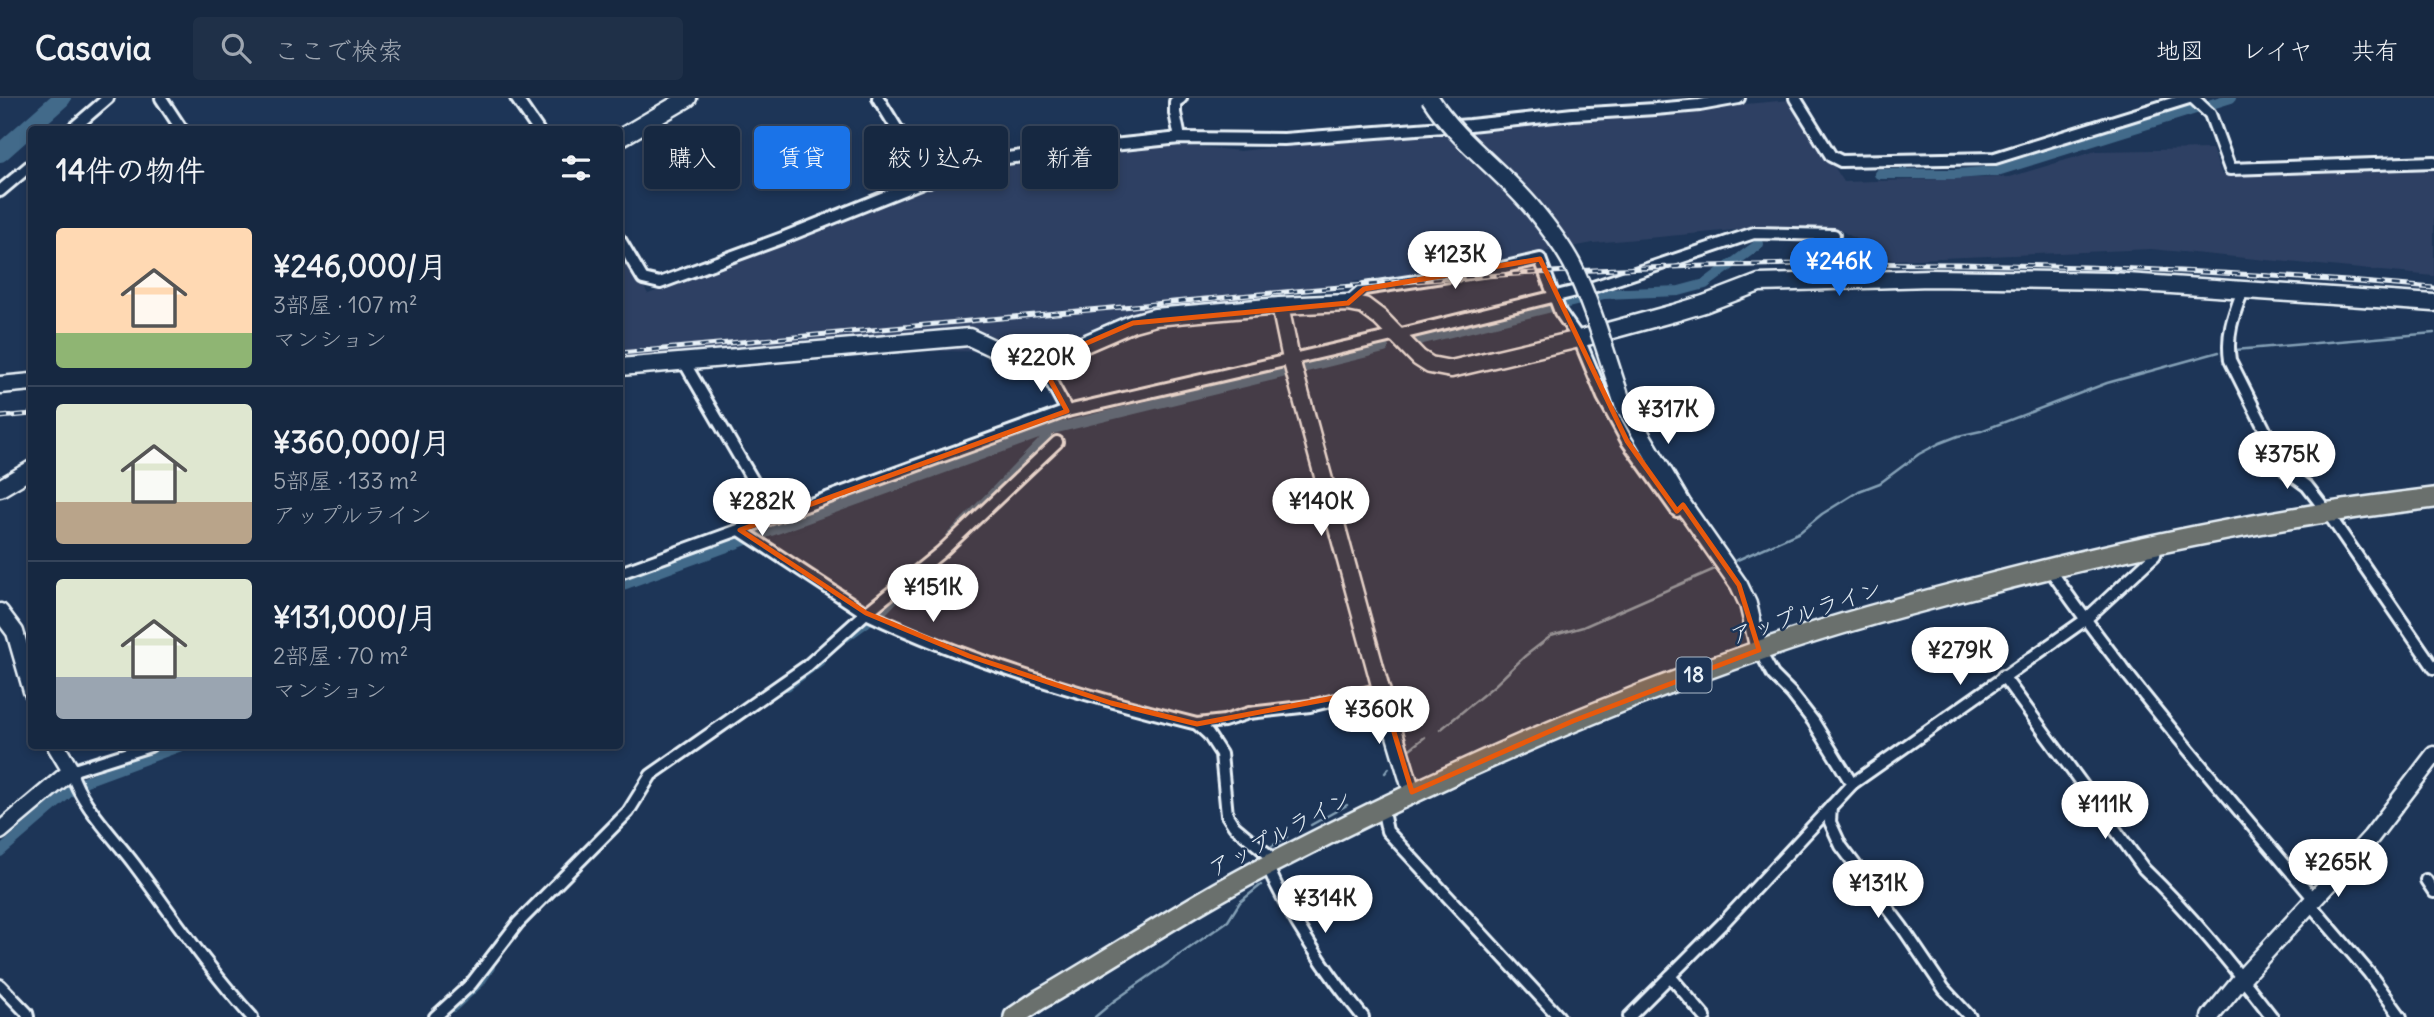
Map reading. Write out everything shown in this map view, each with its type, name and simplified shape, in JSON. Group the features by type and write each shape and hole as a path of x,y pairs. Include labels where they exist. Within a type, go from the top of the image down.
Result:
{"highway":[{"name":"アップルライン","path":"1014,1017 1271,863 1381,807 1573,721 1759,650 1861,617 2157,543 2327,512 2434,498"}],"street":[{"path":"76,126 108,98"},
{"path":"162,98 180,126"},
{"path":"516,98 535,126"},
{"path":"623,136 688,98"},
{"path":"878,98 895,126"},
{"path":"1180,138 1175,102 1181,98"},
{"path":"1430,98 1459,135 1534,209 1571,262 1623,404 1683,505 1739,585 1748,604 1759,650 1773,675 1792,694 1812,721 1852,784"},
{"path":"1008,158 1180,138 1284,139 1470,125 1739,98"},
{"path":"1795,98 1831,156 1841,161 1995,158 2193,99 2210,114 2230,169 2434,162"},
{"path":"0,191 28,167"},
{"path":"623,245 643,279 660,284 908,189"},
{"path":"623,572 742,532 774,517 1068,411 1294,367 1397,335 1558,303 1603,284 1754,233 1834,235"},
{"path":"1348,303 1364,289 1540,260 1558,303 1579,339 1603,397 1627,441 1677,511 1683,505"},
{"path":"623,368 969,337 1024,363 1041,363 1133,323 1154,317 1348,303 1364,306 1380,318 1419,358 1430,365 1451,369 1579,339 1704,304 1759,283 1931,278 2112,281 2434,303"},
{"path":"2244,290 2230,325 2230,360 2285,470 2308,486 2434,668"},
{"path":"1280,306 1381,689 1412,792"},
{"path":"684,362 774,517"},
{"path":"1041,363 1068,411"},
{"path":"0,385 28,382"},
{"path":"435,1017 471,984 518,923 628,812 651,775 807,666 866,613 941,552 1057,442"},
{"path":"0,488 28,472"},
{"path":"742,532 866,613 995,664 1111,703 1197,724 1224,721 1250,713 1310,706 1381,689"},
{"path":"1629,1017 1723,923 1852,784 2085,620 2155,555 2157,543"},
{"path":"2049,568 2085,620 2369,973 2401,1017"},
{"path":"0,612 15,632 28,677"},
{"path":"2003,676 2144,869 2170,893 2272,1017"},
{"path":"1197,724 1208,734 1221,754 1227,815 1234,826 1271,863 1276,886 1337,985 1363,1017"},
{"path":"58,749 75,782 221,984 252,1017"},
{"path":"0,831 75,782 144,749"},
{"path":"2210,1017 2242,978 2371,837 2434,755"},
{"path":"1831,806 1830,822 1841,846 1902,927 1944,989 1970,1017"},
{"path":"1381,807 1387,831 1559,1017"},
{"path":"2426,880 2434,892"},
{"path":"1670,976 1705,1017"},
{"path":"0,985 28,1017"}],"highlighted area":[{"path":"1540,259 1627,441 1677,511 1683,505 1739,585 1759,650 1573,721 1412,792 1381,689 1197,724 1111,703 969,656 866,613 740,530 1067,411 1041,363 1133,323 1348,303 1364,289"}],"shaded area":[{"path":"1791,100 1844,182 2010,177 2096,151 2212,149 2222,175 2434,168 2434,276 2151,249 1892,260 1835,227 1756,228 1593,243 1447,270 1371,279 1147,315 1048,355 1038,352 842,350 623,365 623,254 648,294 926,189 1008,189 1008,164 1022,162 1022,189 1118,189 1118,152 1182,145 1240,151"}],"waterway":[{"path":"30,126 62,98"},
{"path":"1879,174 1997,171 2231,98"},
{"path":"0,153 28,128"},
{"path":"1415,341 1604,294 1679,291 1705,284 1759,244"},
{"path":"2235,350 2434,333"},
{"path":"623,585 1049,430 1384,348"},
{"path":"1735,561 1800,532 1822,514 1859,491 1880,483 1919,454 1940,443 1981,431 2107,383 2219,352"},
{"path":"951,537 1047,438 1049,430"},
{"path":"1440,730 1551,636 1583,627 1717,568"},
{"path":"880,613 898,594"},
{"path":"846,637 868,621"},
{"path":"787,686 820,661"},
{"path":"1406,752 1425,737"},
{"path":"0,852 86,781 173,749"},
{"path":"1385,773 1389,768"},
{"path":"1311,825 1347,805"},
{"path":"1272,846 1287,837"},
{"path":"1095,1017 1228,921 1240,902 1261,885"},
{"path":"453,1007 480,982 490,967"}],"railway":[{"path":"623,353 1352,286 1534,273 1699,266 1909,264 2119,268 2434,288"},
{"path":"0,417 28,414"}]}
